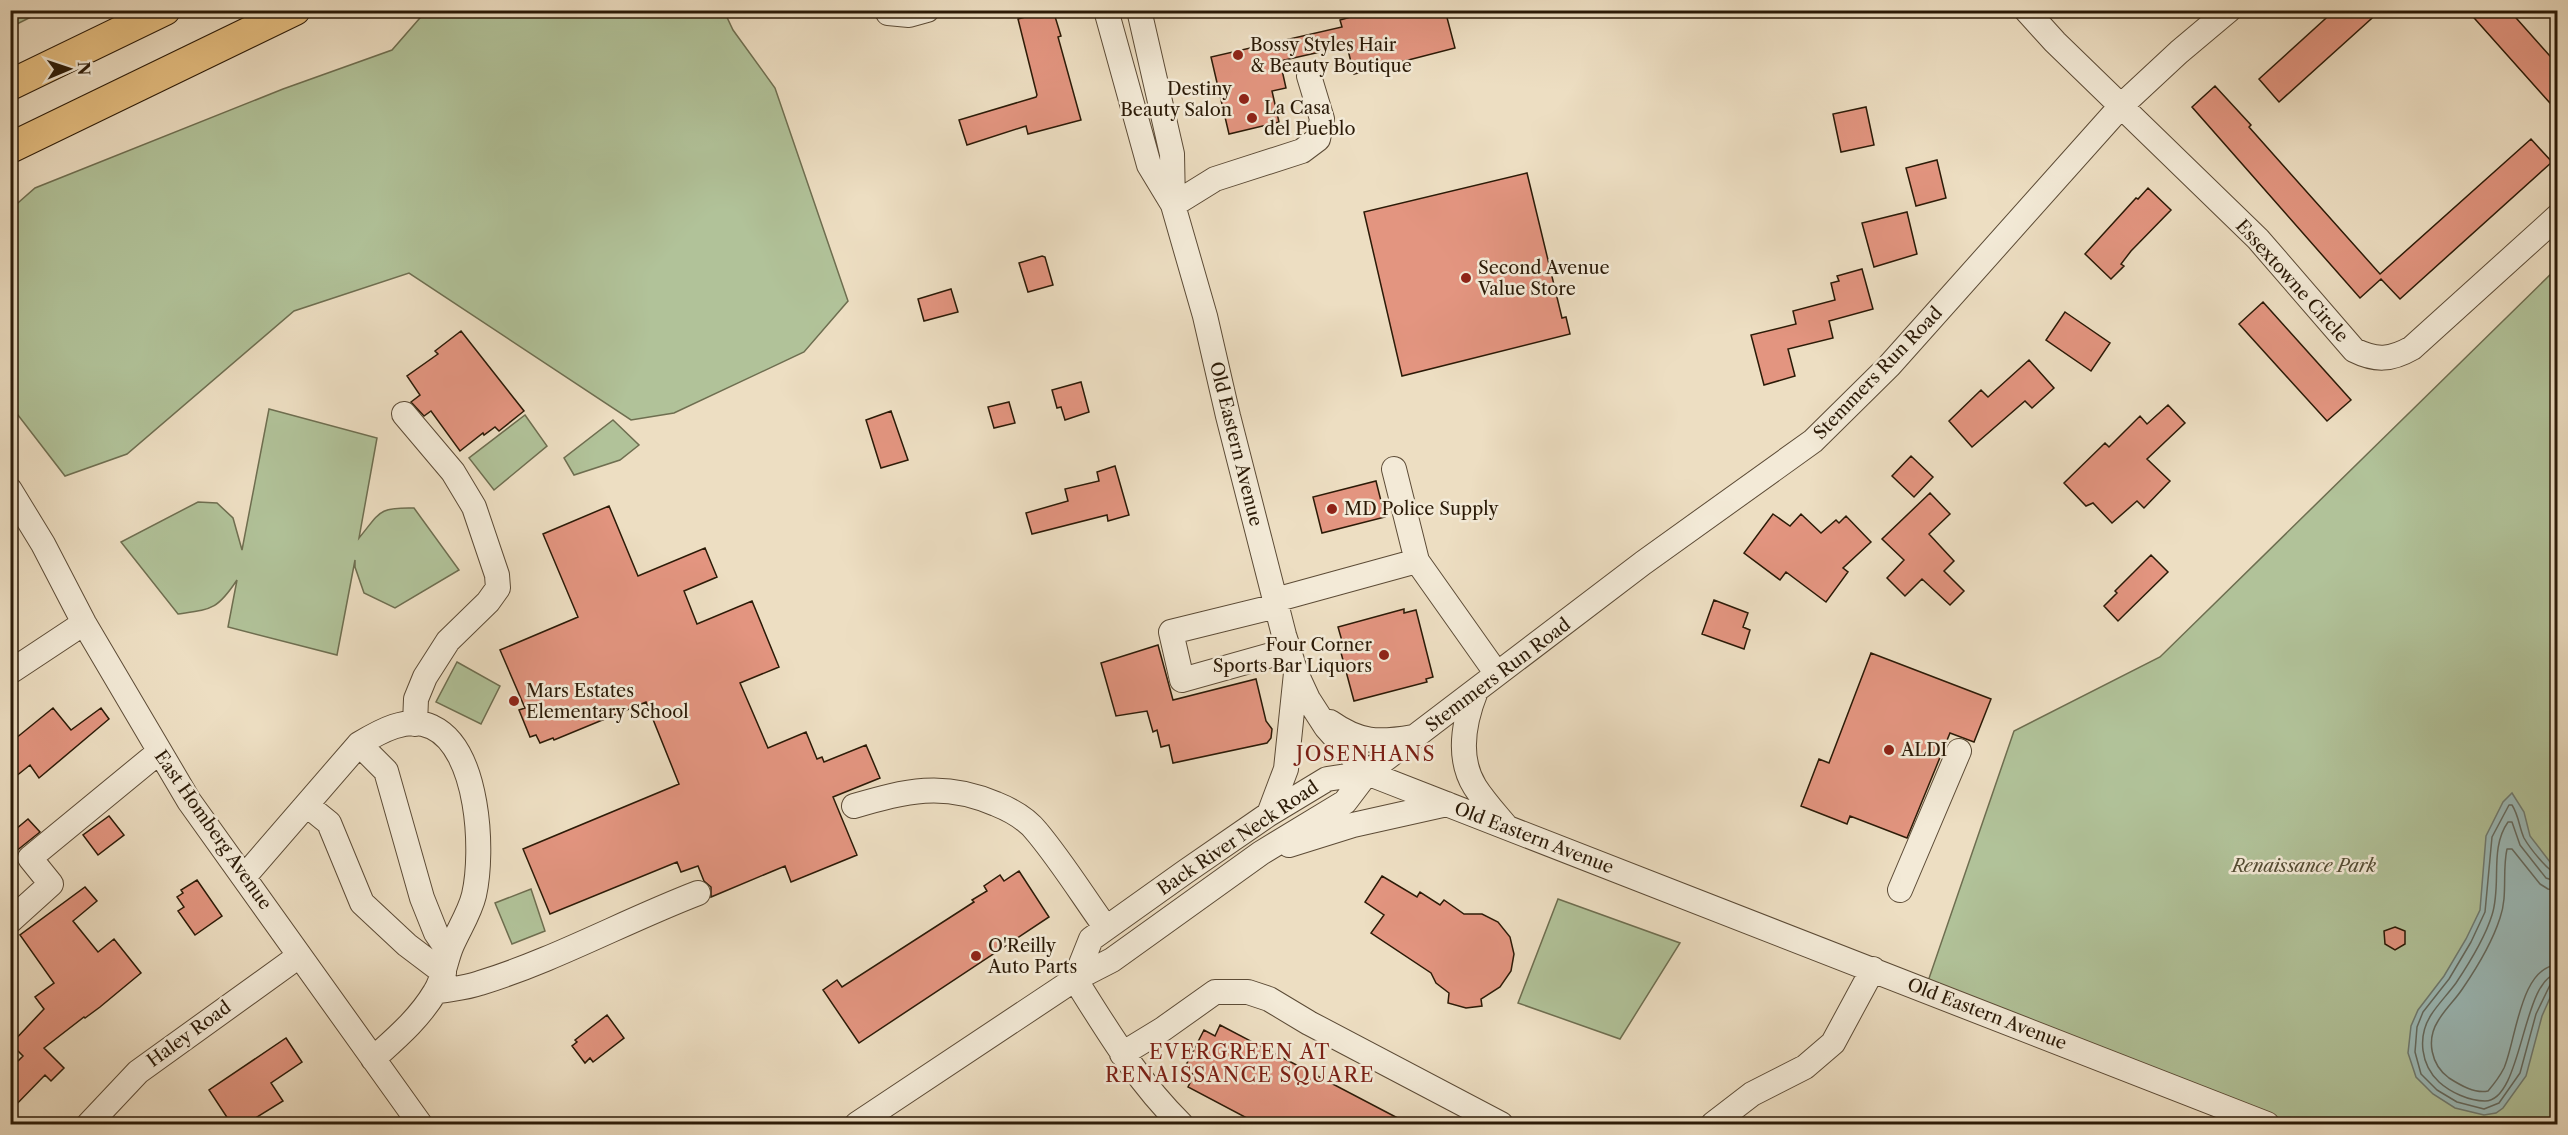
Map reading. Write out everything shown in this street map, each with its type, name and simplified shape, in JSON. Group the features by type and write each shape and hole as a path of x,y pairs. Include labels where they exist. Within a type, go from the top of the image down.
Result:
{"main road":[{"path":"10,85 165,10"},
{"path":"10,148 295,10"}],"street":[{"path":"888,13 909,15 927,10"},
{"name":"Old Eastern Avenue","path":"1106,10 1149,165 1173,205 1205,316 1288,650 1296,673 1318,714 1348,753 1367,773 2267,1125"},
{"name":"Old Eastern Avenue","path":"1139,10 1172,154 1173,205"},
{"name":"Essextowne Circle","path":"2026,10 2055,42 2258,239 2354,350 2377,359 2399,356 2412,348 2558,216"},
{"name":"Stemmers Run Road","path":"1367,773 1643,563 1778,468 1821,434 1889,366 2122,105 2229,10"},
{"path":"1173,205 1215,179 1302,151 1318,139 1322,119 1309,76"},
{"path":"404,414 453,472 474,507 497,575 498,588 488,602 448,641 425,676 417,699 415,724"},
{"path":"1394,469 1418,561 1497,675"},
{"name":"East Homberg Avenue","path":"11,491 43,544 84,623 189,801 373,1059 415,1123"},
{"path":"1288,650 1182,680 1171,632 1418,561"},
{"path":"10,672 84,623"},
{"path":"1269,814 1286,769 1296,673"},
{"path":"1476,691 1468,709 1464,738 1466,763 1475,787 1507,827"},
{"path":"1318,714 1342,731 1361,740 1381,742 1415,737"},
{"path":"244,877 308,806 359,744 394,726 415,724 430,726 445,735 465,767 475,802 479,868 473,898 443,972 414,1021 373,1059"},
{"path":"359,744 386,771 422,898 436,933 443,972"},
{"path":"1900,890 1959,751"},
{"path":"10,921 51,884 30,858 159,752"},
{"name":"Back River Neck Road","path":"1075,979 1091,939 1106,928 1269,814 1327,779 1367,773"},
{"name":"Back River Neck Road","path":"857,1125 888,1117 1075,979 1112,960 1261,853 1345,802 1367,773"},
{"path":"854,806 894,795 940,788 976,795 1015,812 1036,830 1106,928"},
{"path":"1261,853 1353,825 1447,804"},
{"path":"308,806 329,823 362,903 407,945 443,972 478,984 515,971 698,893"},
{"name":"Haley Road","path":"89,1125 138,1072 299,956"},
{"path":"1713,1125 1752,1094 1805,1067 1833,1043 1873,969"},
{"path":"1075,979 1122,1054 1160,1104 1181,1125"},
{"path":"1122,1054 1163,1029 1215,992 1248,992 1269,999 1309,1023 1501,1125"}],"green space":[{"path":"11,10 43,10 43,11 11,27"},
{"path":"426,11 724,11 733,30 775,88 848,301 804,352 674,413 631,420 409,273 294,311 127,454 65,476 11,406 11,209 35,188 283,89 392,50"},
{"name":"Renaissance Park","path":"2557,268 2557,1124 2268,1124 1925,990 2014,731 2160,657"},
{"path":"269,409 377,438 359,538 380,513 386,510 414,508 459,570 395,608 364,593 355,567 355,560 337,655 228,627 237,580 219,603 199,611 178,614 121,542 198,502 217,503 233,518 242,550"},
{"path":"525,415 547,446 494,490 469,458"},
{"path":"613,420 639,445 620,460 574,475 564,458"},
{"path":"457,662 500,686 481,724 436,702"},
{"path":"531,889 545,931 512,944 495,903"},
{"path":"1558,899 1680,943 1620,1039 1518,1003"}],"water":[{"path":"2512,793 2524,812 2530,836 2557,871 2557,982 2542,1016 2526,1076 2503,1108 2496,1113 2484,1115 2455,1108 2433,1094 2416,1077 2408,1053 2411,1026 2418,1010 2444,976 2480,910 2486,836 2503,802"}],"building":[{"path":"1053,10 1061,36 1058,37 1081,120 1028,134 1026,126 967,145 959,120 1036,97 1018,19"},
{"path":"1376,10 1445,10 1455,48 1354,74 1347,46 1280,61 1286,88 1272,91 1279,122 1229,134 1211,57 1342,27 1340,20"},
{"path":"2335,10 2381,10 2279,102 2259,79"},
{"path":"2467,10 2509,10 2558,65 2558,112"},
{"path":"2215,86 2380,274 2531,139 2552,162 2400,299 2381,279 2360,298 2192,107"},
{"path":"1866,107 1874,145 1841,152 1833,114"},
{"path":"1937,160 1946,198 1916,206 1906,168"},
{"name":"Second Avenue Value Store","path":"1527,173 1562,318 1566,317 1570,334 1402,376 1364,212"},
{"path":"2148,188 2171,210 2131,251 2121,264 2124,266 2111,279 2085,254"},
{"path":"1907,212 1917,254 1874,267 1862,223"},
{"path":"1045,257 1053,285 1028,292 1019,263"},
{"path":"1862,269 1873,309 1829,321 1833,338 1788,349 1795,376 1764,385 1751,335 1796,324 1793,311 1835,300 1831,283 1839,281 1837,276"},
{"path":"951,289 958,312 924,321 918,299"},
{"path":"2263,302 2351,400 2327,421 2239,324"},
{"path":"2065,312 2110,343 2091,371 2046,340"},
{"path":"461,331 524,411 499,431 495,427 484,435 483,433 460,451 431,411 424,416 411,402 420,395 407,376 438,354 435,351"},
{"path":"2029,360 2054,388 2032,408 2025,401 1972,447 1949,421 1981,390 1988,397"},
{"path":"1081,382 1089,412 1065,420 1061,407 1057,408 1052,390"},
{"path":"1009,402 1015,423 994,428 988,407"},
{"path":"2168,405 2185,423 2147,459 2170,481 2144,508 2137,501 2112,523 2093,503 2086,506 2064,483 2105,443 2109,447 2140,416 2147,424"},
{"path":"891,411 908,460 881,468 866,420"},
{"path":"1911,456 1933,477 1914,497 1892,476"},
{"path":"1115,466 1129,515 1108,521 1107,515 1032,534 1026,513 1068,501 1065,489 1099,481 1097,472"},
{"path":"1376,481 1385,517 1322,533 1313,497"},
{"path":"1930,493 1950,514 1929,534 1954,561 1944,571 1964,591 1950,605 1922,579 1905,596 1887,578 1904,560 1882,539"},
{"path":"609,506 638,576 705,548 717,577 684,591 697,624 752,601 779,667 740,683 768,748 806,732 817,759 822,757 824,762 866,745 880,778 833,797 857,855 791,882 785,866 711,897 711,887 704,881 698,866 681,872 677,862 550,914 523,849 679,784 646,702 554,740 553,738 540,743 536,735 530,737 519,710 525,708 500,650 578,617 543,534"},
{"path":"1773,514 1790,526 1801,514 1821,533 1836,520 1839,523 1846,516 1871,542 1843,568 1848,572 1826,602 1786,572 1780,580 1744,553"},
{"path":"2151,555 2168,572 2118,621 2104,606 2117,593 2115,591"},
{"path":"1714,600 1748,613 1743,627 1750,630 1744,649 1702,634"},
{"name":"Four Corner Sports Bar Liquors","path":"1404,609 1404,613 1416,610 1433,677 1426,679 1427,682 1354,701 1340,649 1344,648 1338,627"},
{"path":"1158,645 1173,700 1256,679 1266,721 1272,729 1271,738 1267,743 1173,763 1169,745 1161,747 1157,730 1153,732 1147,711 1116,716 1101,663"},
{"name":"ALDI","path":"1871,653 1991,699 1974,742 1950,733 1907,838 1850,816 1847,824 1801,806 1819,759 1829,763"},
{"path":"53,708 71,730 101,708 109,719 39,778 30,765 10,781 10,743"},
{"path":"109,816 124,835 98,855 83,835"},
{"path":"28,819 40,832 10,856 10,834"},
{"path":"1019,871 1049,917 859,1043 823,990 837,980 842,987 974,902 972,900 987,891 984,886 1000,875 1004,881"},
{"path":"1382,876 1417,897 1420,892 1440,905 1444,900 1464,914 1482,914 1498,922 1510,937 1514,954 1511,971 1500,987 1481,999 1482,1006 1466,1008 1448,1003 1449,993 1436,983 1431,973 1371,933 1384,915 1365,902"},
{"path":"197,880 222,916 195,935 178,911 184,907 177,897 183,893 181,890"},
{"path":"85,887 97,901 73,921 98,952 114,939 141,973 100,1007 44,1048 64,1068 51,1081 45,1075 10,1111 10,1069 23,1056 11,1044 44,1009 35,997 54,983 20,935"},
{"path":"2395,927 2405,931 2405,944 2395,950 2385,944 2384,931"},
{"path":"607,1015 624,1038 593,1062 590,1058 585,1063 572,1046 577,1042 575,1040"},
{"path":"1220,1025 1411,1125 1260,1125 1188,1087 1194,1075 1184,1069 1204,1030 1215,1036"},
{"path":"286,1038 302,1062 271,1083 283,1101 244,1125 232,1125 209,1090"}],"place":[{"name":"Bossy Styles Hair & Beauty Boutique","path":"1238,55"},
{"name":"Destiny Beauty Salon","path":"1244,99"},
{"name":"La Casa del Pueblo","path":"1252,118"},
{"name":"Second Avenue Value Store","path":"1466,278"},
{"name":"MD Police Supply","path":"1332,509"},
{"name":"Four Corner Sports Bar Liquors","path":"1384,655"},
{"name":"Mars Estates Elementary School","path":"514,701"},
{"name":"ALDI","path":"1889,750"},
{"name":"O'Reilly Auto Parts","path":"976,956"}],"district":[{"name":"JOSENHANS","path":"1366,754"},
{"name":"EVERGREEN AT RENAISSANCE SQUARE","path":"1240,1064"}]}
